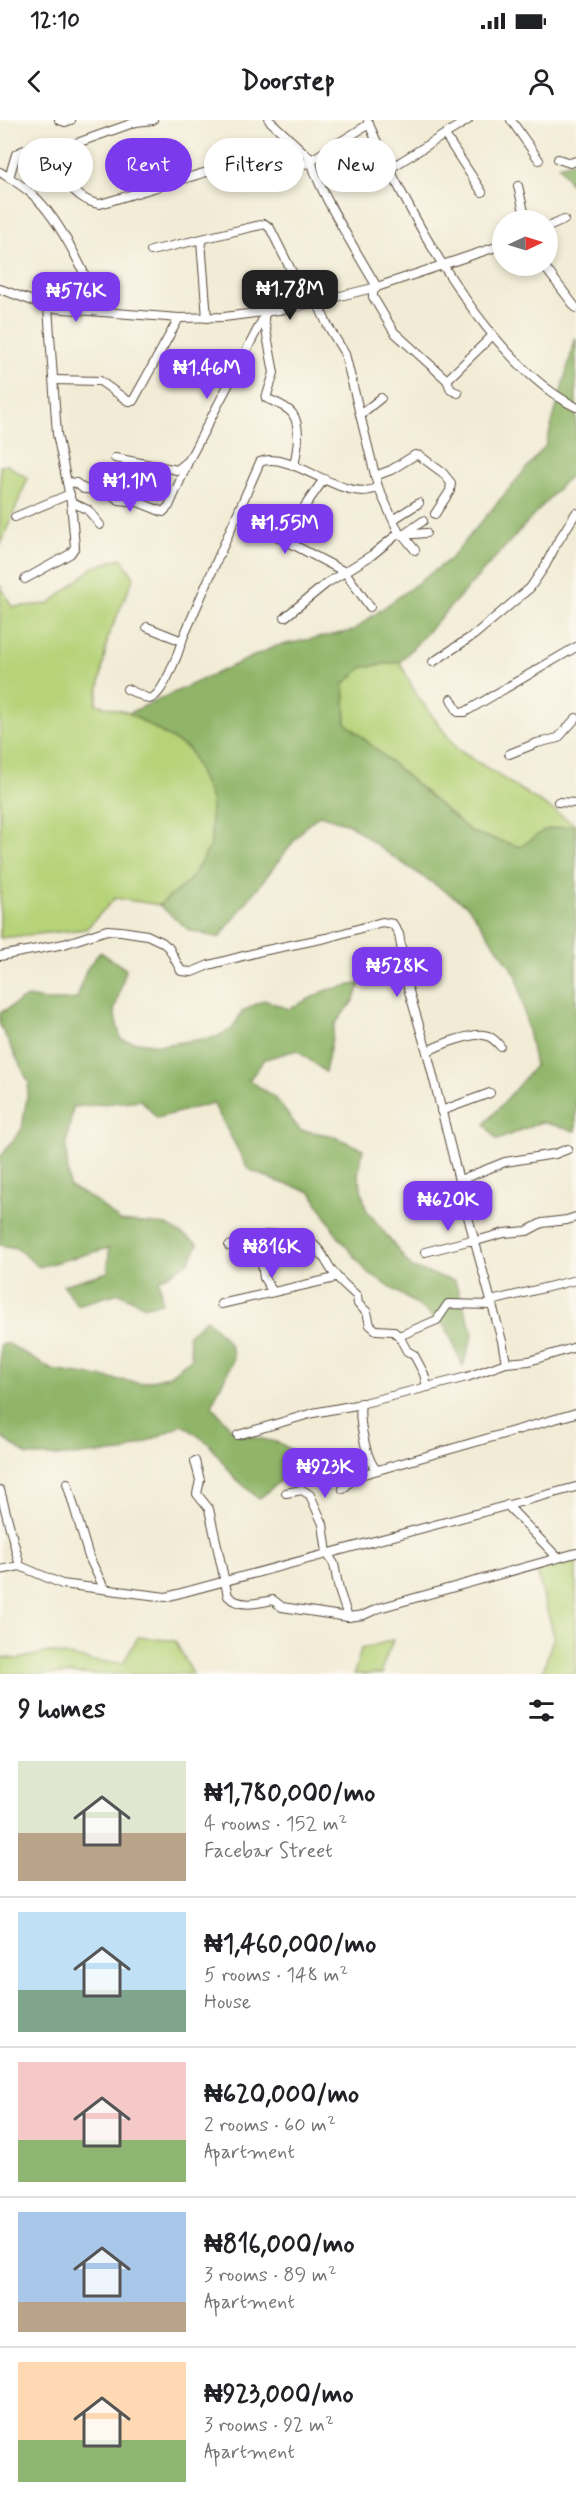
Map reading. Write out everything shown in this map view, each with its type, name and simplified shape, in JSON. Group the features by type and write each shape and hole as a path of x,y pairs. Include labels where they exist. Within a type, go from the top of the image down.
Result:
{"street":[{"path":"59,120 66,122 71,120"},
{"path":"93,139 136,122 153,120"},
{"path":"269,120 312,160 312,167 327,198 377,287"},
{"path":"396,165 468,120"},
{"path":"512,120 539,160"},
{"path":"74,192 91,203 100,204 247,160 263,158 305,164 368,122 375,138"},
{"path":"445,135 482,192"},
{"path":"9,178 18,153"},
{"path":"558,159 570,163 576,161"},
{"path":"0,172 34,196 49,213 86,278 101,311"},
{"path":"396,181 444,266 493,335 550,393 576,407"},
{"path":"518,186 524,210"},
{"path":"558,223 564,220"},
{"path":"151,251 201,241 262,223 268,225 308,304"},
{"path":"201,241 207,318"},
{"path":"0,289 48,307 179,318 265,316 377,287 492,249"},
{"path":"552,276 576,308"},
{"path":"377,287 373,292 373,297 394,332 447,380 451,390 458,393"},
{"path":"317,302 345,354 378,487 401,534 415,550"},
{"path":"25,579 73,551 75,546 68,482 58,446 48,307"},
{"path":"68,482 76,483 84,489 104,490 119,500 138,502 163,512 169,507 189,460 265,316"},
{"path":"265,316 274,373 266,398 288,410 294,418 298,449 294,466"},
{"path":"54,380 95,380 128,401 133,401 179,318"},
{"path":"447,380 493,335"},
{"path":"361,414 381,398"},
{"path":"375,476 391,470 415,455 420,456 443,473 451,483 450,491 435,514"},
{"path":"115,458 177,470 189,460"},
{"path":"127,689 149,699 157,695 180,650 260,462 269,460 294,466 352,490 367,492 378,487"},
{"path":"305,506 324,479"},
{"path":"15,517 70,498"},
{"path":"70,498 88,510 92,518 100,525"},
{"path":"394,519 419,503"},
{"path":"433,662 474,635 530,588 576,513"},
{"path":"237,515 345,572 370,607"},
{"path":"285,617 327,583 423,521"},
{"path":"401,534 426,533"},
{"path":"147,627 182,641"},
{"path":"451,699 458,712 465,712 576,646"},
{"path":"509,754 537,742 558,738 576,718"},
{"path":"558,802 576,803"},
{"path":"0,956 64,944 107,930 121,931 147,935 162,942 169,948 181,971 192,972 209,965 262,951 326,938 382,922 393,924 399,934 408,988 427,1052 506,1363"},
{"path":"427,1052 478,1035 492,1038 500,1046"},
{"path":"441,1111 490,1093"},
{"path":"460,1180 505,1162 555,1154 568,1149"},
{"path":"424,1252 510,1232 527,1231 542,1223 571,1220 576,1217"},
{"path":"229,1246 254,1237 287,1235 306,1241 318,1249 335,1275 357,1296 358,1304 368,1312 370,1325 376,1329 393,1331 399,1336 407,1351 414,1354 424,1374 427,1387"},
{"path":"254,1237 259,1242 264,1278 273,1292"},
{"path":"221,1304 331,1279 335,1275"},
{"path":"399,1336 437,1320 448,1304 491,1303 576,1280"},
{"path":"238,1435 313,1413 468,1377 506,1363 529,1361 576,1347"},
{"path":"361,1403 360,1420 370,1463 377,1470"},
{"path":"343,1489 353,1479 364,1474 576,1413"},
{"path":"195,1461 200,1475 197,1494 209,1509 228,1596 233,1601 257,1604 273,1600 282,1607 348,1617 364,1615 379,1608 576,1553"},
{"path":"364,1474 370,1463"},
{"path":"67,1483 89,1557 104,1588"},
{"path":"0,1569 20,1566 62,1584 166,1597 576,1487"},
{"path":"0,1490 20,1566"},
{"path":"286,1493 302,1490 310,1495 324,1527 327,1553 334,1564 339,1590 348,1617"},
{"path":"507,1505 558,1558"}],"green space":[{"path":"576,161 576,192 559,166"},
{"path":"576,337 576,469 400,662 363,667 344,684 346,723 471,832 520,847 545,830 576,825 576,1131 541,1122 497,1140 485,1124 535,1066 517,976 468,906 390,855 349,824 319,815 304,828 219,938 189,930 159,905 190,880 211,845 211,799 189,749 129,713 276,646 352,631 450,559 546,445"},
{"path":"7,465 28,478 0,546 0,466"},
{"path":"121,558 134,577 108,637 96,704 129,713 189,749 211,799 211,845 190,880 159,905 115,898 86,929 0,938 0,585 12,607 49,604 94,567"},
{"path":"400,662 416,694 457,749 576,825 545,830 520,847 471,832 346,723 344,683 363,667"},
{"path":"100,952 126,969 114,1012 121,1040 162,1045 216,1037 232,1029 243,1011 264,1000 289,1009 327,990 361,983 353,1001 335,1024 325,1072 297,1050 265,1059 249,1080 275,1098 300,1130 330,1135 363,1149 358,1175 366,1209 412,1268 455,1281 473,1334 463,1366 446,1327 419,1306 368,1273 337,1235 311,1192 248,1169 213,1103 157,1118 141,1100 73,1107 66,1146 69,1186 96,1201 120,1221 167,1225 198,1244 189,1262 159,1280 162,1303 145,1306 119,1293 77,1305 63,1285 108,1272 109,1248 39,1267 16,1248 0,1245 0,1157 22,1129 29,1083 0,1025 0,1013 27,997 51,1001 77,999 86,970"},
{"path":"206,1319 229,1344 233,1353 229,1369 212,1406 235,1433 280,1443 305,1459 259,1499 234,1477 209,1444 183,1425 124,1452 64,1456 28,1456 0,1436 0,1344 9,1344 52,1370 141,1383 168,1376 192,1358 188,1335"},
{"path":"573,1561 576,1564 576,1674 535,1674 543,1670 554,1636 536,1569"},
{"path":"138,1637 175,1641 193,1674 0,1674 0,1657 18,1659 49,1652 93,1661 123,1663"},
{"path":"393,1640 382,1668 383,1674 354,1674 361,1649"}]}
